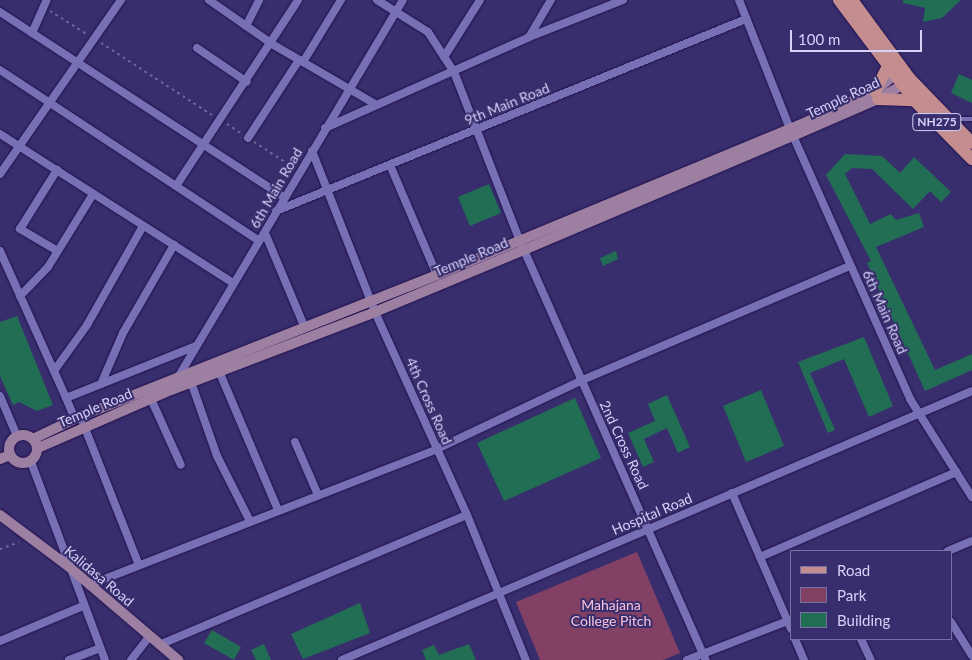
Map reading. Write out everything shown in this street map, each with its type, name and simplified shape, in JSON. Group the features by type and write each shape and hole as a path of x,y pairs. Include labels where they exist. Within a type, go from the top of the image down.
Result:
{"main road":[{"name":"NH275","path":"839,0 900,75 914,100 972,159"},
{"path":"852,0 900,75 972,143"},
{"path":"876,95 900,75"},
{"path":"876,95 914,100"}],"street":[{"path":"0,174 18,145 121,0"},
{"path":"209,0 272,44 377,105"},
{"path":"246,26 259,0"},
{"path":"176,186 272,44 298,0"},
{"path":"248,138 342,0"},
{"name":"2nd Cross Road","path":"377,0 428,32 454,72 474,131 580,381 649,530 704,657"},
{"name":"6th Main Road","path":"172,390 177,377 265,233 348,88 403,0"},
{"path":"444,57 480,0"},
{"path":"529,37 551,0"},
{"path":"325,128 529,37 623,0"},
{"name":"6th Main Road","path":"739,0 791,133 850,266 919,413 972,497"},
{"path":"32,33 45,3"},
{"path":"0,12 284,197"},
{"name":"9th Main Road","path":"276,211 746,19"},
{"path":"197,48 247,82"},
{"path":"0,70 259,241"},
{"name":"Temple Road","path":"36,443 84,427 191,382 375,312 522,245 791,133 876,95 900,75"},
{"path":"0,134 233,283"},
{"name":"4th Cross Road","path":"312,151 375,312 467,515 500,592 526,660"},
{"path":"390,165 437,275"},
{"path":"56,250 20,229 57,170"},
{"path":"20,296 48,267 56,250 93,194"},
{"path":"54,371 87,325 142,226"},
{"path":"265,233 304,326"},
{"path":"101,384 123,333 174,245"},
{"name":"Temple Road","path":"36,443 78,418 177,377 371,300 522,245"},
{"path":"0,251 66,398 84,427 139,565"},
{"path":"89,585 437,449 580,381 850,266"},
{"path":"66,398 196,346"},
{"path":"219,371 278,510"},
{"path":"191,382 217,456 250,521"},
{"name":"Hospital Road","path":"342,660 971,392"},
{"path":"0,396 17,436"},
{"path":"151,399 181,465"},
{"path":"0,459 6,449 17,436 23,434 36,443 36,456 30,462 20,463 6,449"},
{"path":"296,442 318,495"},
{"path":"30,462 105,660"},
{"path":"760,557 956,472"},
{"path":"687,660 704,657 790,623 732,493"},
{"name":"Kalidasa Road","path":"0,515 28,538 68,566 148,637 178,660"},
{"path":"159,645 467,515"},
{"path":"950,550 972,541"},
{"path":"0,641 83,606"},
{"path":"952,624 972,656"},
{"path":"131,660 148,637"},
{"path":"795,640 804,660"},
{"path":"861,640 871,660"},
{"path":"69,660 100,648"}],"lane":[{"path":"954,124 959,119 972,119"}],"path":[{"path":"45,3 94,38 299,172"},
{"path":"0,549 28,538"}],"green space":[{"name":"Mahajana College Pitch","path":"637,552 680,653 663,660 540,660 516,602"}],"building":[{"path":"903,0 961,0 942,18 923,22 925,8 903,3"},
{"path":"959,74 972,80 972,103 951,93"},
{"path":"845,154 882,156 900,173 914,157 951,192 941,202 930,191 913,209 872,169 852,168 845,174 870,224 891,214 896,220 919,213 924,227 876,247 935,370 972,354 972,370 925,391 867,263 871,261 826,175"},
{"path":"489,184 501,213 470,226 458,197"},
{"path":"616,251 618,259 603,266 600,258"},
{"path":"17,316 53,405 37,411 19,402 13,405 0,376 0,322"},
{"path":"864,337 893,406 869,417 844,359 810,373 835,430 828,433 798,362"},
{"path":"761,390 784,446 746,462 723,406"},
{"path":"667,395 690,447 678,453 667,428 644,439 654,462 643,467 628,433 655,421 648,404"},
{"path":"575,398 601,458 504,501 477,443"},
{"path":"360,603 370,633 303,659 291,634"},
{"path":"212,630 241,647 234,660 204,643"},
{"path":"264,644 271,660 256,660 251,650"},
{"path":"469,644 476,660 426,660 422,650 434,645 439,655"}]}
